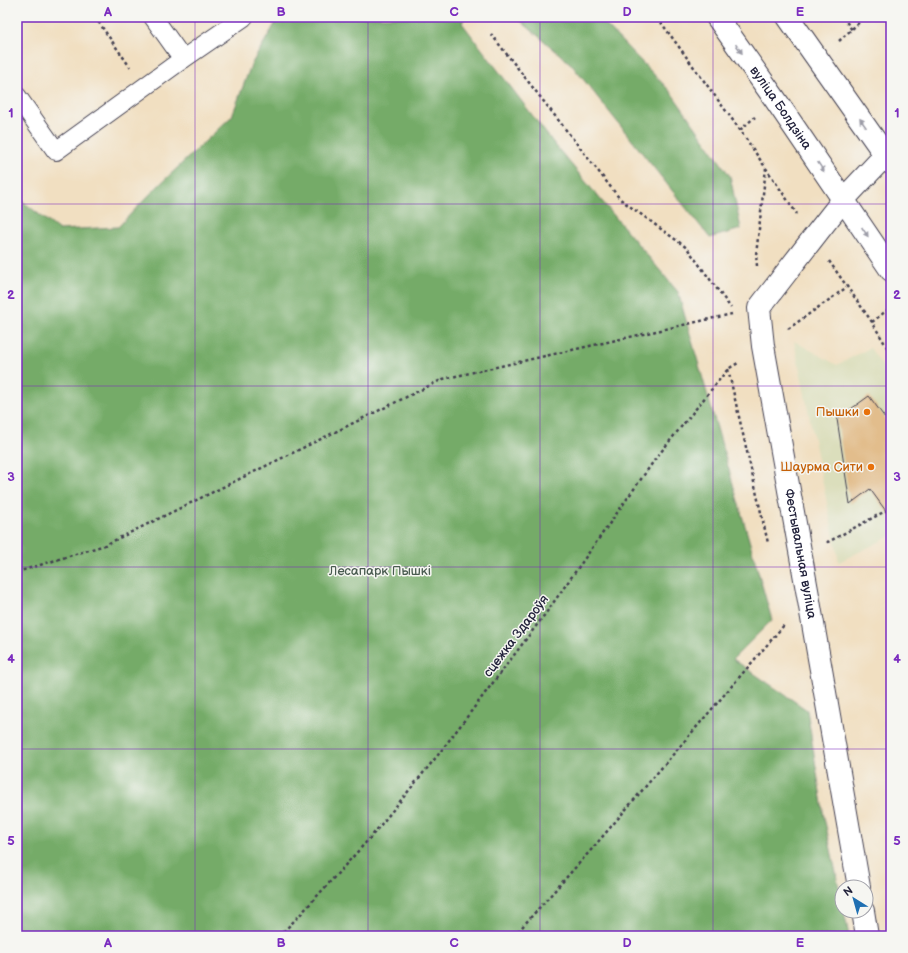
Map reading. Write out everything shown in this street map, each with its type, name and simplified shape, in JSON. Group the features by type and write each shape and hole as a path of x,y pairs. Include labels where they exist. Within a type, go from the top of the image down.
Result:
{"street":[{"name":"вуліца Болдзіна","path":"717,17 775,99 891,270"},
{"path":"758,308 843,200 889,156 788,17"},
{"name":"Фестывальная вуліца","path":"758,308 763,346 858,879"},
{"path":"864,919 867,936"}],"lane":[{"path":"153,17 183,59"},
{"path":"17,96 56,151 183,59 244,17"}],"path":[{"path":"95,17 144,87"},
{"path":"657,17 740,130 872,322 891,354"},
{"path":"843,17 852,30"},
{"path":"839,42 865,17"},
{"path":"17,572 105,545 443,379 735,313 687,248 620,199 491,34"},
{"path":"740,130 758,115"},
{"path":"758,308 756,255 766,168"},
{"name":"сцежка Здароўя","path":"279,936 370,838 438,755 546,613 656,458 728,369 847,287"},
{"path":"872,322 890,308"},
{"path":"728,369 770,550"},
{"path":"824,537 828,542 891,508"},
{"path":"514,936 591,850 787,622"}],"shaded area":[{"path":"794,341 837,365 870,348 891,379 891,536 839,562"}],"green space":[{"name":"Лесапарк Пышкі","path":"279,17 465,17 462,23 555,145 678,292 772,620 733,659 807,710 824,817 837,879 834,879 834,919 846,919 849,936 17,936 17,197 59,230 118,227 156,188 232,116 251,65"},
{"path":"516,17 598,17 670,91 730,176 741,229 710,238 571,64"}],"building":[{"path":"869,396 891,426 891,518 870,489 850,504 837,419"}],"place":[{"name":"Пышки","path":"867,412"},
{"name":"Шаурма Сити","path":"871,467"}]}
